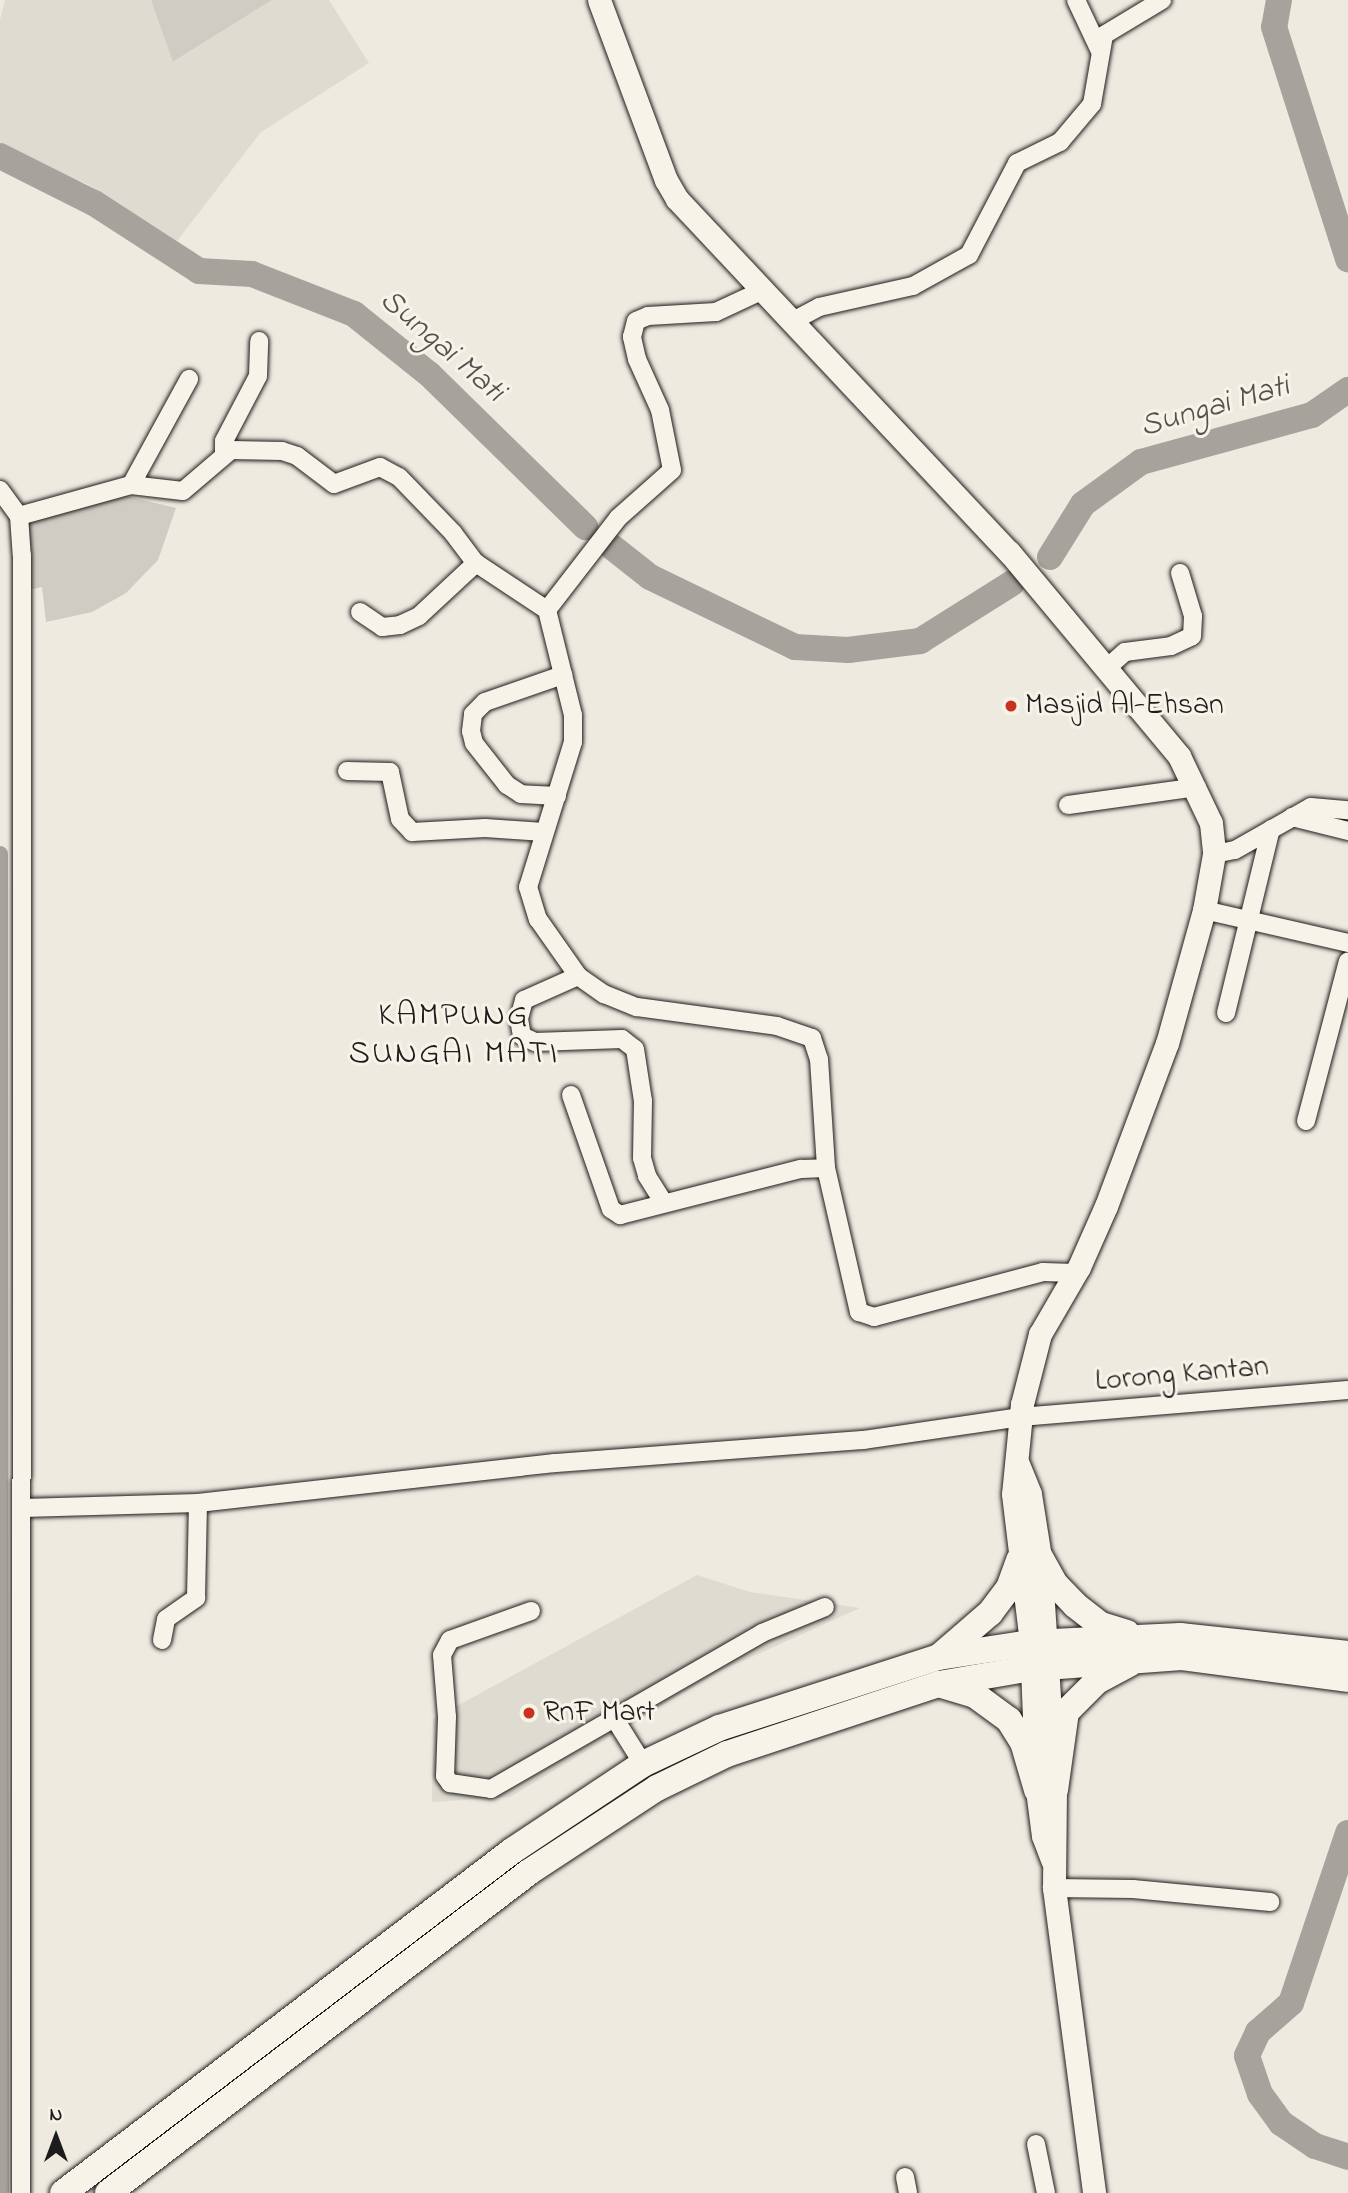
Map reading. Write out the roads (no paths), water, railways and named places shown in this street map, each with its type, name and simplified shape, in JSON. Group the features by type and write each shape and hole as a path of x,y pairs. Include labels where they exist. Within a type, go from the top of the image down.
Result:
{"highway":[{"path":"939,1657 990,1613 1029,1558 1075,1605 1101,1625 1138,1647 1348,1679"},
{"path":"63,2193 512,1851 643,1764 759,1714 939,1657 1040,1655 1237,1639 1348,1654"},
{"path":"1046,1790 1066,1712 1097,1681 1138,1647"},
{"path":"108,2193 529,1872 646,1795 764,1740 1040,1655"},
{"path":"939,1684 975,1695 1009,1720 1046,1790"}],"main road":[{"path":"599,0 666,180 689,213 1000,541 1179,756 1198,787 1211,823 1214,854 1204,910 1167,1043 1106,1206 1075,1273 1040,1335 1020,1417 1016,1458 1013,1494 1029,1558 1040,1655 1046,1790 1043,1836 1052,1860 1094,2193"}],"street":[{"path":"1076,0 1100,51"},
{"path":"793,321 819,307 913,286 969,255 1017,163 1059,142 1092,104 1104,35 1162,0"},
{"path":"547,610 618,517 672,470 660,410 637,359 632,337 636,321 648,316 716,312 761,291"},
{"path":"224,455 224,441 258,376 259,341"},
{"path":"131,485 189,379"},
{"path":"19,516 131,485 183,491 232,450 282,451 297,456 334,484 369,469 390,471 453,533 476,564 547,610 563,675 573,742 529,877 530,897 538,919 578,976 604,994 662,1013 806,1033 819,1059 826,1168 855,1306 866,1316 1044,1272 1075,1273"},
{"path":"0,490 19,516 23,1508 22,2193"},
{"path":"360,612 382,627 400,625 419,615 476,564"},
{"path":"1107,668 1125,652 1171,646 1192,636 1193,616 1180,573"},
{"path":"557,796 521,794 507,785 474,743 471,731 473,714 485,702 563,675"},
{"path":"347,771 390,772 400,819 412,832 485,828 544,832"},
{"path":"1068,805 1198,787"},
{"path":"1214,854 1235,850 1311,807 1348,810"},
{"path":"1292,817 1348,831"},
{"path":"1227,1013 1271,829"},
{"path":"1204,910 1250,918 1348,943"},
{"path":"1306,1121 1348,961"},
{"path":"578,976 524,1000 519,1019 522,1036 535,1042 622,1038 635,1049 643,1101 642,1158 647,1176 664,1203"},
{"path":"571,1095 614,1213 626,1216 664,1203 801,1169 826,1168"},
{"name":"Lorong Kantan","path":"23,1508 198,1503 555,1463 863,1440 1020,1417 1348,1390"},
{"path":"162,1640 166,1619 196,1598 198,1503"},
{"path":"531,1611 450,1640 442,1655 447,1717 445,1776 450,1783 491,1789 613,1716 762,1633 825,1607"},
{"path":"613,1716 643,1764"},
{"path":"1054,1888 1270,1902"},
{"path":"1036,2144 1046,2193"}],"waterway":[{"name":"Sungai Mati","path":"1279,0 1274,27 1348,259"},
{"name":"Sungai Mati","path":"0,156 94,203 199,271 252,274 354,314 429,374 585,527"},
{"name":"Sungai Mati","path":"1050,557 1083,504 1141,462 1312,415 1348,390"},
{"name":"Sungai Mati","path":"612,547 650,577 795,647 848,650 920,641 1012,583"},
{"path":"0,854 1,2193"},
{"path":"1348,1833 1291,2003 1258,2032 1247,2056 1260,2094 1281,2123 1315,2146 1348,2157"}],"place":[{"name":"Masjid Al-Ehsan","path":"1011,706"},
{"name":"RnF Mart","path":"529,1713"}],"district":[{"name":"KAMPUNG SUNGAI MATI","path":"454,1036"}]}
